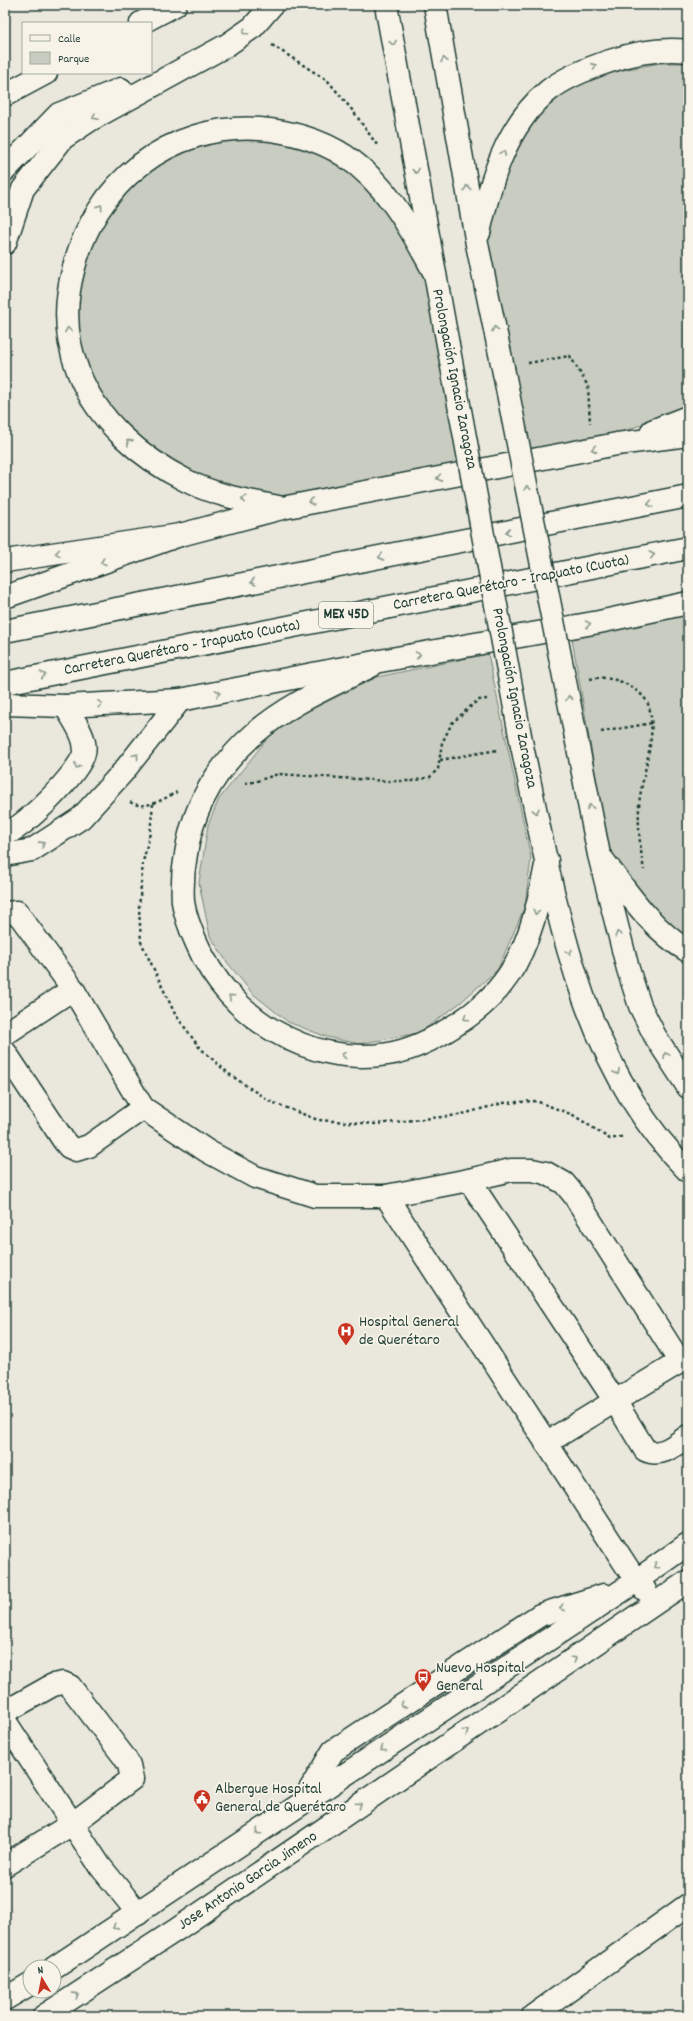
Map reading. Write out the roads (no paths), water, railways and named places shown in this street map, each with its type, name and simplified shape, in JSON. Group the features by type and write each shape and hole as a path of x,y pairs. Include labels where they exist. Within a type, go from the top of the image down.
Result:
{"main road":[{"path":"143,22 175,5"},
{"path":"5,243 23,189 63,138 90,120 227,45 253,27 272,5"},
{"name":"Prolongación Ignacio Zaragoza","path":"386,5 433,270 522,746 574,973 598,1036 636,1105 653,1132 688,1171"},
{"path":"435,5 477,244 599,854 617,931 640,1006 655,1036 688,1087"},
{"path":"5,170 59,114 227,45"},
{"path":"477,244 484,207 505,150 513,133 530,108 548,90 574,75 627,56 656,52 688,51"},
{"path":"5,95 44,74"},
{"path":"282,508 218,493 188,482 134,447 114,428 92,399 78,371 70,345 66,320 68,291 75,262 85,232 97,210 116,186 136,167 163,149 191,138 216,132 245,128 295,134 318,143 344,156 366,173 400,211 433,270"},
{"path":"617,444 688,417"},
{"path":"5,597 180,535 282,508 617,444 688,435"},
{"path":"5,631 688,496"},
{"path":"5,561 180,535"},
{"name":"Carretera Querétaro - Irapuato (Cuota)","path":"5,683 688,548"},
{"path":"5,704 65,706 180,700 599,622 688,603"},
{"path":"380,662 304,699 274,717 229,759 210,785 195,814 188,840 182,873 183,904 203,960 224,990 248,1013 273,1031 302,1045 329,1053 364,1056 390,1054 420,1045 446,1031 470,1015 489,998 507,977 520,954 531,928 547,860"},
{"path":"5,855 32,850 81,818 108,789 180,700"},
{"path":"5,834 49,801 74,772 84,753 82,734 65,706"},
{"path":"599,854 637,905 674,942 688,951"},
{"path":"9,915 73,989 143,1108 207,1150 255,1177 315,1196 386,1196 470,1180 511,1170 532,1170 546,1173 564,1183 684,1359 546,1443"},
{"path":"5,1034 73,989"},
{"path":"5,1052 64,1141 69,1147 76,1150 89,1146 143,1108"},
{"path":"470,1180 645,1450 658,1454 688,1436"},
{"path":"386,1196 546,1443 631,1584 656,1603"},
{"path":"62,1963 631,1584 688,1544"},
{"name":"Jose Antonio Garcia Jimeno","path":"44,2016 176,1930 688,1582"},
{"path":"5,1712 53,1685 63,1683 70,1686 125,1758 129,1765 132,1779 72,1824 7,1860"},
{"path":"5,1721 100,1866 138,1913"},
{"path":"533,2016 688,1905"},
{"path":"5,1999 22,1989"}],"place":[{"name":"Hospital General de Querétaro","path":"346,1346"},
{"name":"Nuevo Hospital General","path":"423,1692"},
{"name":"Albergue Hospital General de Querétaro","path":"202,1813"}]}
